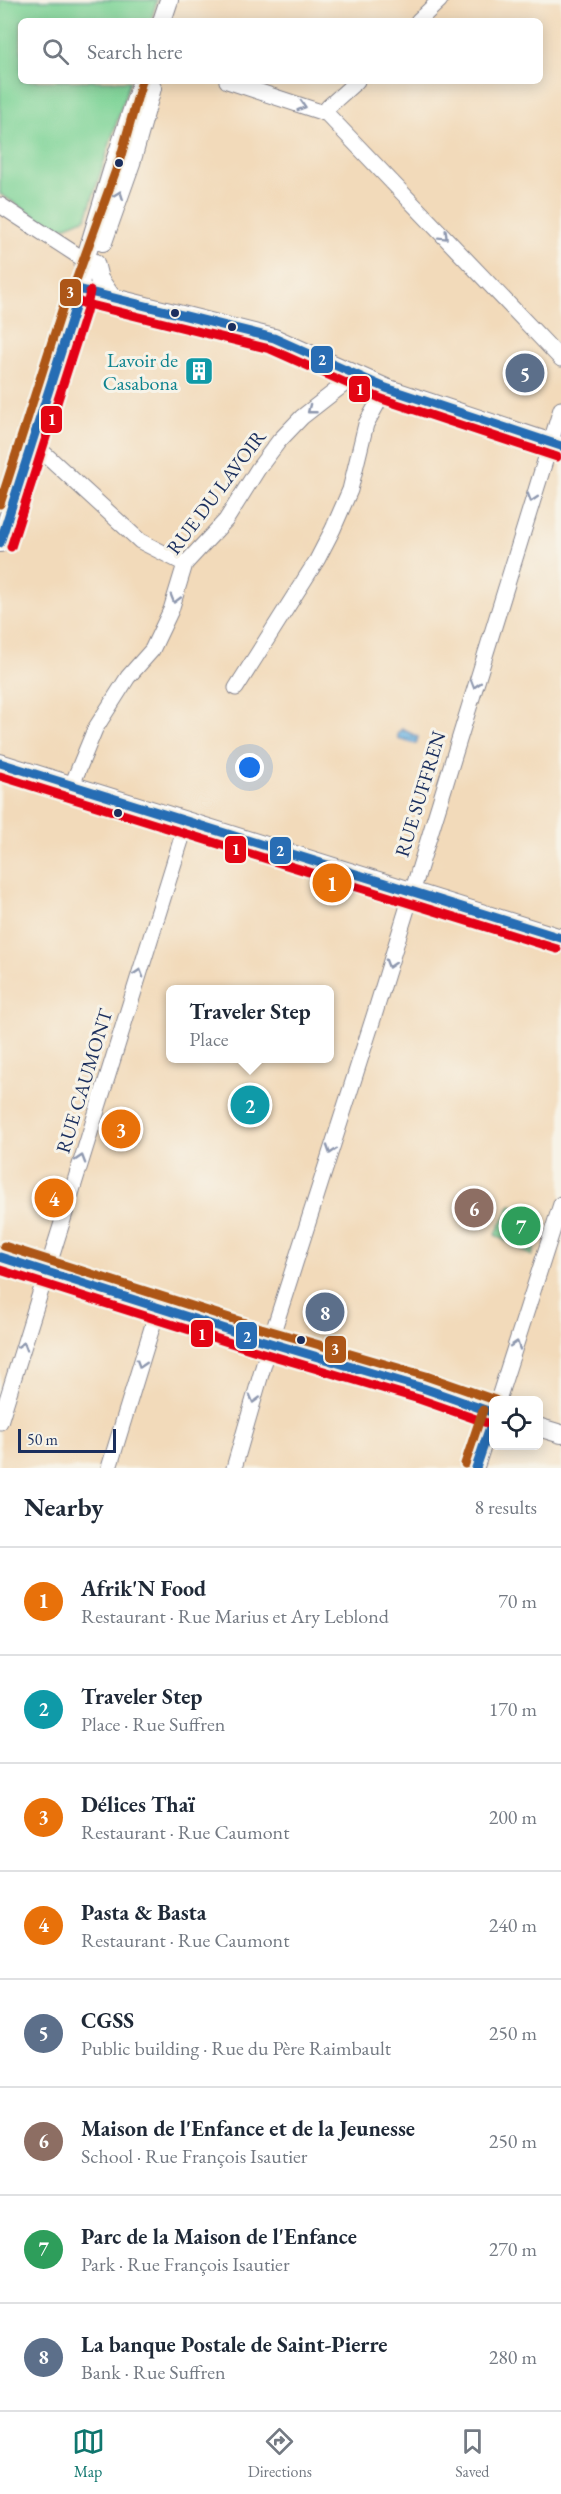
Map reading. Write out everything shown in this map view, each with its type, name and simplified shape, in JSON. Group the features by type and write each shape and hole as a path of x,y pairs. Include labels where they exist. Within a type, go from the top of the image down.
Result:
{"street":[{"path":"163,18 169,0"},
{"path":"176,18 181,0"},
{"path":"421,18 440,0"},
{"path":"0,543 82,290 115,161 141,84"},
{"path":"90,262 131,163 153,84"},
{"path":"236,84 327,114 561,359"},
{"path":"327,114 328,107 354,84"},
{"path":"0,205 90,262 113,299"},
{"path":"82,290 274,338 386,388 555,444"},
{"name":"RUE DU LAVOIR","path":"72,785 95,729 128,676 152,650 171,610 185,564 226,520 258,469 279,441 302,417 357,374"},
{"path":"236,688 317,560 333,529 350,490 366,424 386,388"},
{"name":"RUE SUFFREN","path":"234,1468 270,1343 555,444 561,409"},
{"path":"32,442 140,541 185,564"},
{"path":"0,763 561,938"},
{"name":"RUE CAUMONT","path":"0,1422 187,821"},
{"path":"500,1396 561,1204"},
{"path":"0,1257 270,1343 423,1388 489,1412"},
{"path":"109,1468 158,1308"},
{"path":"476,1468 489,1429"},
{"path":"543,1429 561,1434"}],"green space":[{"path":"0,0 157,0 152,18 18,18 18,84 129,84 86,218 57,230 0,194"},
{"path":"511,1205 544,1217 532,1256 495,1235"}],"water":[{"path":"402,729 418,737 416,744 398,739 398,733"}],"transit line":[{"name":"3","path":"0,504 64,304 74,286 120,159 141,84"},
{"name":"2","path":"78,289 274,338 386,388 561,446"},
{"name":"2","path":"0,543 75,308 78,289"},
{"name":"1","path":"11,547 86,312 90,291"},
{"name":"1","path":"75,301 270,349 382,399 557,457"},
{"name":"2","path":"0,763 561,938"},
{"name":"1","path":"0,776 557,949"},
{"name":"3","path":"4,1246 261,1328 426,1376 489,1398"},
{"name":"2","path":"0,1257 257,1339 423,1388 489,1411"},
{"name":"1","path":"0,1270 253,1350 419,1399 489,1424"},
{"name":"3","path":"465,1464 483,1410"},
{"name":"2","path":"476,1468 489,1430"}],"place":[{"name":"Lavoir de Casabona","path":"199,371"},
{"name":"CGSS","path":"525,373"},
{"name":"Afrik'N Food","path":"332,883"},
{"name":"Traveler Step","path":"250,1105"},
{"name":"Délices Thaï","path":"121,1129"},
{"name":"Pasta & Basta","path":"54,1198"},
{"name":"Maison de l'Enfance et de la Jeunesse","path":"474,1208"},
{"name":"Parc de la Maison de l'Enfance","path":"521,1226"},
{"name":"La banque Postale de Saint-Pierre","path":"325,1312"}]}
